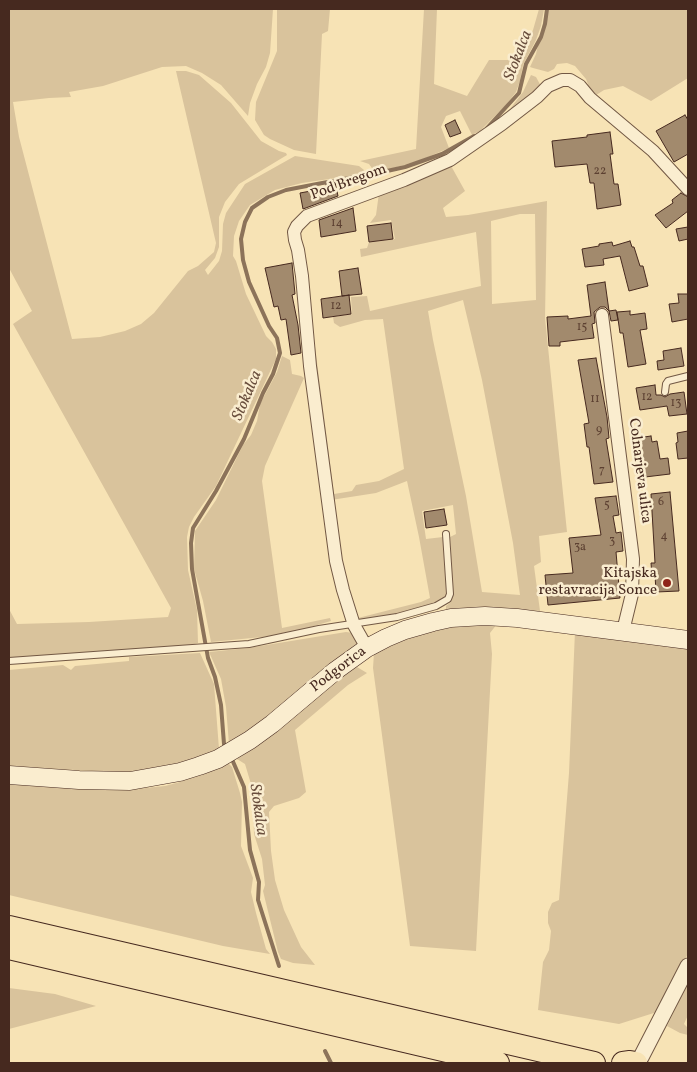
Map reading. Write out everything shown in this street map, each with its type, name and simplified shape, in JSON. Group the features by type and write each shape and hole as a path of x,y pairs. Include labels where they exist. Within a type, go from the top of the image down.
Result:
{"highway":[{"path":"9,927 594,1063"},
{"path":"9,948 498,1063"},
{"path":"623,1063 637,1063"}],"main road":[{"name":"Podgorica","path":"9,775 79,780 130,781 180,772 218,759 240,747 272,724 367,648 405,630 433,622 465,617 518,618 688,640"}],"street":[{"name":"Pod Bregom","path":"354,624 343,590 328,506 302,276 298,250 294,240 294,232 297,226 306,216 404,180 450,160 516,113 548,86 562,80 570,80 580,86 590,98 653,150 688,189"},
{"name":"Colnarjeva ulica","path":"602,315 633,559 632,594 623,631"},
{"path":"354,624 367,648"},
{"path":"637,1063 654,1035 688,966"}],"lane":[{"path":"665,392 668,381 688,376"},
{"path":"9,661 249,644 319,629 397,617 436,606 448,599 450,594 446,534"}],"shaded area":[{"path":"9,9 273,9 270,53 250,103 248,116 221,85 186,66 162,67 103,86 69,92 71,97 13,102 19,137 72,339 100,337 125,331 141,324 154,313 188,271 198,266 214,252 216,243 176,71 186,71 199,75 231,103 261,141 287,155 239,184 225,202 219,217 219,247 215,258 205,270 208,275 219,261 222,251 223,224 226,213 245,184 295,156 359,166 364,170 365,175 302,183 275,190 250,205 239,221 234,236 233,256 246,294 266,336 276,349 276,359 216,486 189,527 187,537 188,570 197,610 198,643 188,646 9,658 9,609 17,624 168,617 171,608 13,324 32,311 9,268"},
{"path":"277,9 330,9 328,31 322,34 316,154 294,150 270,139 264,135 255,120 256,102 277,51"},
{"path":"424,9 437,9 434,84 467,96 489,60 520,60 533,30 539,9 544,9 541,26 523,65 516,92 480,131 472,135 460,111 446,116 441,127 449,148 421,160 390,169 374,171 369,164 360,161 416,149"},
{"path":"546,9 688,9 688,78 651,101 623,86 604,90 593,97 586,79 575,66 567,63 557,64 554,69 548,72 530,67 536,54"},
{"path":"531,75 536,77 542,88 503,118 523,92"},
{"path":"450,164 465,191 443,208 446,217 547,201 545,318 567,532 539,536 541,562 534,566 540,611 478,608 446,612 446,606 451,602 453,595 450,537 456,534 453,505 422,511 426,539 443,537 448,594 445,599 435,604 389,616 359,620 358,618 430,598 407,481 376,493 331,500 312,347 314,339 334,494 352,491 356,485 379,481 404,469 383,319 365,320 340,327 334,323 333,317 352,314 351,297 367,296 370,311 481,286 476,232 361,257 360,249 367,248 369,242 395,239 391,220 370,223 376,215 379,193","holes":["520,214 535,214 536,300 492,304 491,221","463,300 482,380 513,543 520,595 482,592 466,496 433,340 428,311"]},
{"path":"282,356 290,360 292,374 304,378 265,466 262,481 282,628 330,618 331,621 283,635 211,642 203,601 194,569 195,531 216,500 243,445 251,435 257,421 260,404 277,372"},
{"path":"497,624 490,633 492,654 476,951 410,946 373,668 374,653 422,633 459,625"},
{"path":"575,631 688,647 688,953 679,974 657,1012 619,1024 538,1010 543,962 549,950 551,931 548,923 548,912 552,903 559,900 569,773"},
{"path":"346,632 354,633 358,643 355,646 314,677 258,724 229,744 226,707 221,679 209,652 248,648"},
{"path":"200,653 214,684 219,749 181,764 124,773 9,766 9,670 63,665 71,670 75,666 129,661 129,657"},
{"path":"357,667 367,673 348,685 295,730 306,792 299,798 274,806 269,812 275,880 284,910 301,947 315,965 293,963 281,959 278,952 263,891 265,885 262,859 254,834 251,784 245,764 237,759 286,724 350,669"},
{"path":"228,763 232,767 242,802 241,846 253,878 251,892 266,949 270,954 223,946 9,895 9,783 125,790 165,786 202,775"},
{"path":"688,984 688,1015 684,1024 688,1028 688,1035 667,1026"},
{"path":"9,988 55,994 96,1006 9,1029"}],"building":[{"path":"685,115 688,120 688,154 674,162 656,131"},
{"path":"455,120 461,133 450,137 445,125"},
{"path":"610,132 613,154 610,154 614,184 618,184 621,205 597,209 594,183 590,183 587,164 555,167 552,141"},
{"path":"335,182 338,196 303,209 300,193 327,188 326,184"},
{"path":"681,193 688,197 688,211 666,228 655,215 673,203 672,200"},
{"path":"353,208 356,231 321,237 319,220"},
{"path":"391,223 393,239 369,242 367,226"},
{"path":"688,227 688,239 679,241 676,229"},
{"path":"630,241 640,266 643,266 648,286 629,291 620,256 603,259 604,265 585,267 582,249 612,242 613,246"},
{"path":"292,263 295,294 292,295 301,353 291,355 286,319 281,320 278,306 274,307 265,268"},
{"path":"358,268 362,294 342,296 339,271"},
{"path":"605,282 609,311 605,307 600,307 594,312 595,323 592,324 594,338 560,342 560,346 549,346 547,317 568,316 568,319 591,316 587,285"},
{"path":"678,294 688,294 688,319 672,322 669,304 679,303"},
{"path":"349,295 351,314 323,318 321,299"},
{"path":"616,310 618,320 611,321 609,311"},
{"path":"630,311 630,315 645,313 647,329 640,330 646,364 628,367 623,333 620,333 617,312"},
{"path":"681,348 684,366 658,370 657,361 664,360 663,351"},
{"path":"596,358 607,417 609,438 606,439 613,482 594,484 584,424 589,423 578,360"},
{"path":"655,385 656,395 665,397 670,394 684,392 687,414 669,416 667,406 640,410 636,388"},
{"path":"688,431 688,458 678,459 677,433"},
{"path":"651,436 652,442 657,441 660,459 668,458 670,474 645,477 643,456 634,458 631,439"},
{"path":"670,492 679,591 656,592 655,575 652,576 651,563 655,563 651,494"},
{"path":"616,496 619,515 613,516 616,533 621,532 623,551 616,552 620,598 548,605 545,575 573,573 569,538 601,535 595,498"},
{"path":"444,509 447,525 426,528 424,512"}],"waterway":[{"name":"Stokalca","path":"487,128 519,93 526,64 541,37 547,9"},
{"name":"Stokalca","path":"227,749 224,744 221,705 215,677 208,658 192,569 191,543 193,528 216,491 244,439 273,374 280,353 277,338 269,326 249,282 243,260 241,239 245,222 252,208 268,197 286,190 405,167 442,154 474,136"},
{"name":"Stokalca","path":"231,757 244,787 250,850 259,882 258,900 279,966"},
{"name":"Stokalca","path":"325,1051 331,1063"}],"place":[{"name":"Kitajska restavracija Sonce","path":"667,583"}]}
